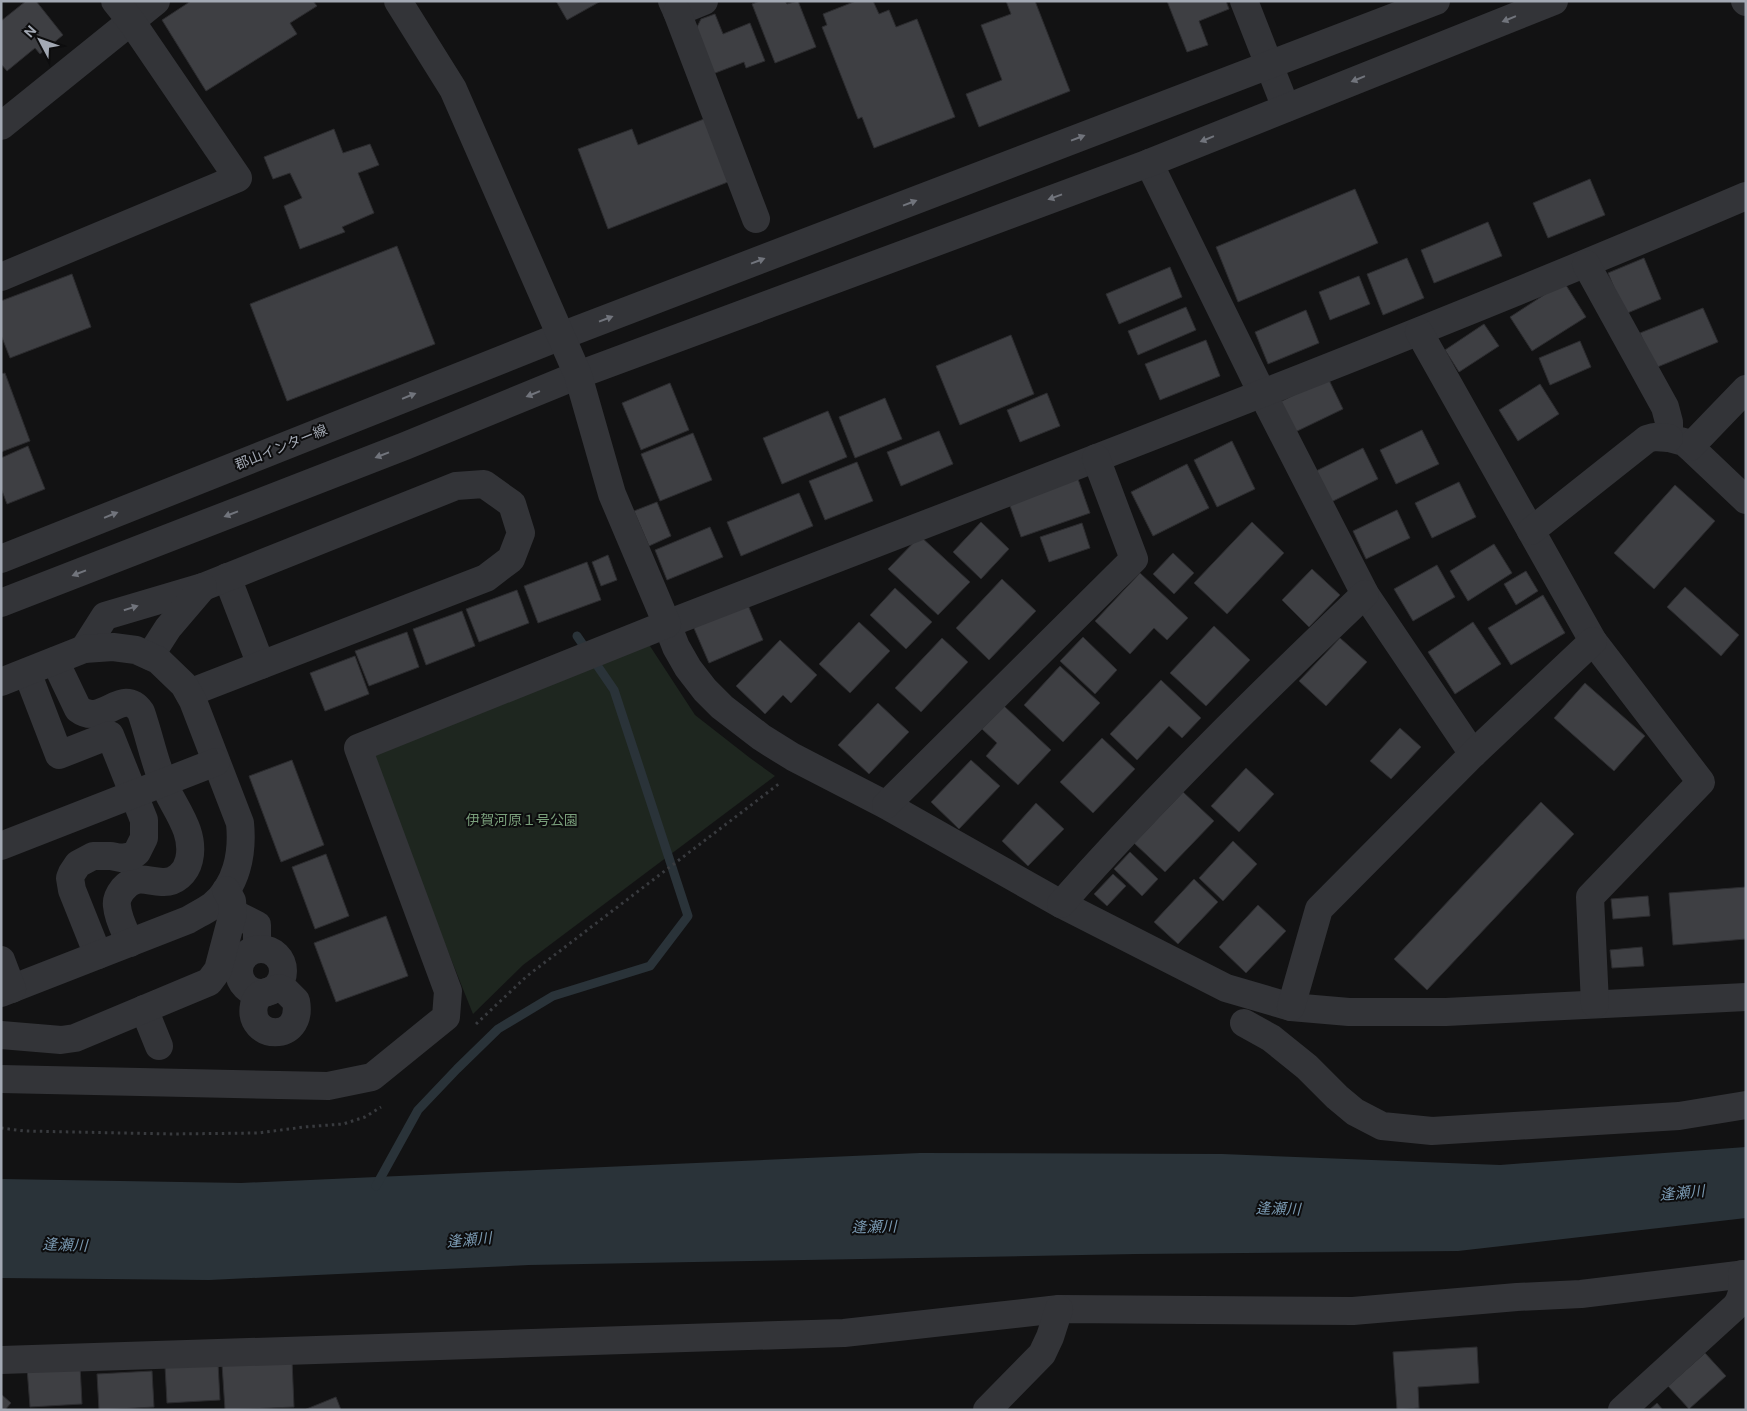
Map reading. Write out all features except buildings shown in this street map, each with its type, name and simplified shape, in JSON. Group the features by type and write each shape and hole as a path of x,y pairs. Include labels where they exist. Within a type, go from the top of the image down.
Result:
{"street":[{"path":"1,126 123,11 156,1"},
{"path":"398,1 453,89 578,375 612,494 676,647 688,668 705,690 722,708 761,737 793,757 886,805 1061,904 1226,988 1291,1006 1349,1012 1446,1012 1746,997"},
{"path":"704,1 674,6 756,219"},
{"path":"1244,1 1286,108"},
{"name":"郡山インター線","path":"1,559 561,336 1436,1"},
{"path":"1,603 405,446 578,375 1149,163 1554,1"},
{"path":"1,277 238,178 123,11"},
{"path":"1149,163 1262,393 1365,594 1473,754"},
{"path":"1,1079 328,1086 372,1078 446,1017 448,991 358,748 668,624 1419,332 1746,196"},
{"path":"1586,264 1665,407 1668,422 1679,442 1746,500"},
{"path":"1419,332 1593,641 1701,782 1590,897 1595,1004"},
{"path":"1531,531 1647,439 1654,437 1679,442 1746,389"},
{"path":"886,805 1134,559 1096,458"},
{"path":"84,649 105,616 228,577 456,486 484,484 512,504 521,533 511,559 486,578 189,693"},
{"path":"228,577 261,665"},
{"path":"150,656 168,628 202,586"},
{"path":"1061,904 1178,776 1266,688 1365,594"},
{"path":"1291,1006 1319,909 1473,754 1593,641"},
{"path":"1,682 84,649 113,647 136,650 158,660 174,674 189,693 240,823 242,838 240,859 229,901 218,970 209,982 75,1038 61,1040 1,1035"},
{"path":"55,661 78,709 84,714 94,715 125,702 133,704 142,712 163,782 189,835 189,861 183,874 171,881 160,882 149,879 130,882 120,893 117,906 130,943"},
{"path":"27,672 59,755 110,735 144,820 144,838 137,852 132,856 88,858 74,868 70,878 72,890 98,955"},
{"path":"1,846 216,762"},
{"path":"1,960 7,991 188,920 213,905 229,901"},
{"path":"229,901 256,924 257,949 272,951 281,962 283,976 279,983 268,992"},
{"path":"144,1009 159,1046"},
{"path":"1244,1023 1270,1038 1308,1067 1355,1112 1382,1126 1442,1130 1679,1116 1746,1105"},
{"path":"41,1080 44,1038"},
{"path":"1,1360 844,1333 1059,1309 1353,1311 1517,1297 1581,1294 1744,1274 1744,1286 1736,1306 1622,1410"},
{"path":"987,1410 1042,1354 1059,1309"}],"green space":[{"name":"伊賀河原１号公園","path":"648,643 695,715 775,776 523,965 473,1014 369,754"}],"water":[{"name":"逢瀬川","path":"1746,1147 1746,1218 1458,1251 1136,1254 529,1265 209,1280 1,1278 1,1179 241,1183 920,1153 1222,1154 1500,1165"}],"waterway":[{"path":"376,1186 418,1110 498,1029 553,996 650,966 688,916 614,690 577,636"}]}
